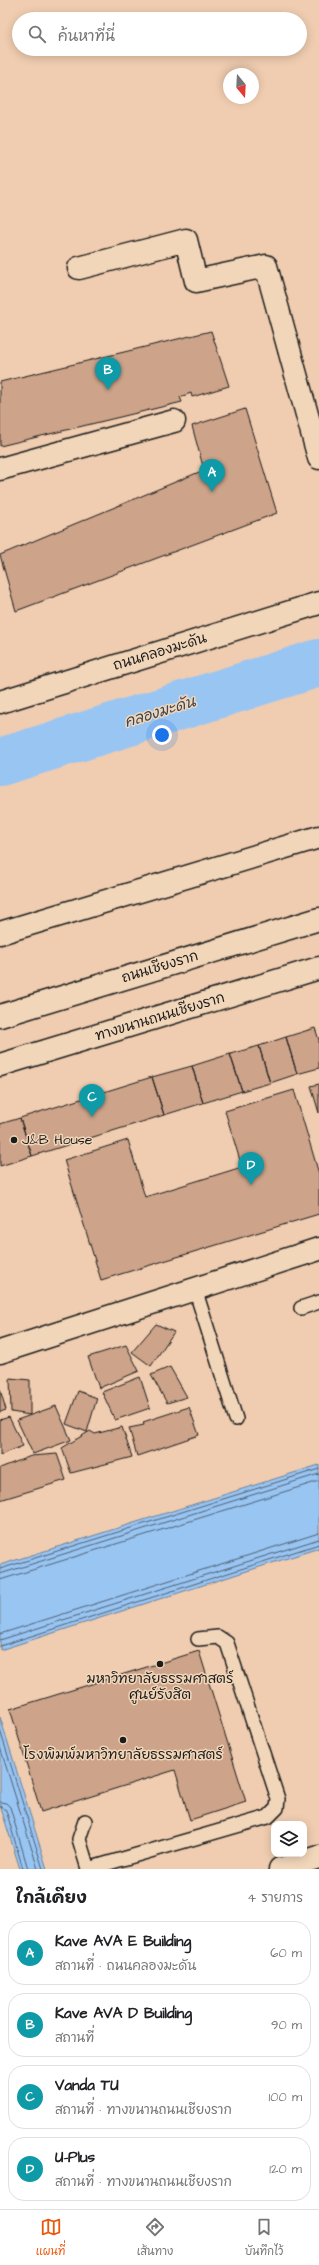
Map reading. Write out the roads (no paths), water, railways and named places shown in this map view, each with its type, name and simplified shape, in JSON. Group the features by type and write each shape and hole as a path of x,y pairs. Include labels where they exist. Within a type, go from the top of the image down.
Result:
{"street":[{"path":"79,268 186,240 196,282 266,266 319,458"},
{"path":"0,469 174,420"},
{"name":"ถนนคลองมะดัน","path":"0,702 319,603"},
{"path":"0,933 319,837"},
{"name":"ถนนเชียงราก","path":"0,1016 319,919"},
{"name":"ทางขนานถนนเชียงราก","path":"0,1065 319,968"},
{"path":"0,1352 319,1249"},
{"path":"280,1869 319,1857"}],"lane":[{"path":"195,1289 236,1419"},
{"path":"301,1308 319,1302"},
{"path":"85,1821 79,1839 88,1869 268,1817 277,1808 278,1799 227,1643 218,1637 198,1639"}],"water":[{"path":"319,1465 319,1548 0,1650 0,1565"},
{"path":"0,1717 47,1869 20,1869 0,1805"}],"waterway":[{"name":"คลองมะดัน","path":"0,762 319,663"}],"place":[{"name":"Kave AVA D Building","path":"108,390"},
{"name":"Kave AVA E Building","path":"212,492"},
{"name":"Vanda TU","path":"92,1117"},
{"name":"J&B House","path":"14,1140"},
{"name":"U-Plus","path":"251,1185"},
{"name":"มหาวิทยาลัยธรรมศาสตร์ ศูนย์รังสิต","path":"160,1664"},
{"name":"โรงพิมพ์มหาวิทยาลัยธรรมศาสตร์","path":"123,1740"}]}
